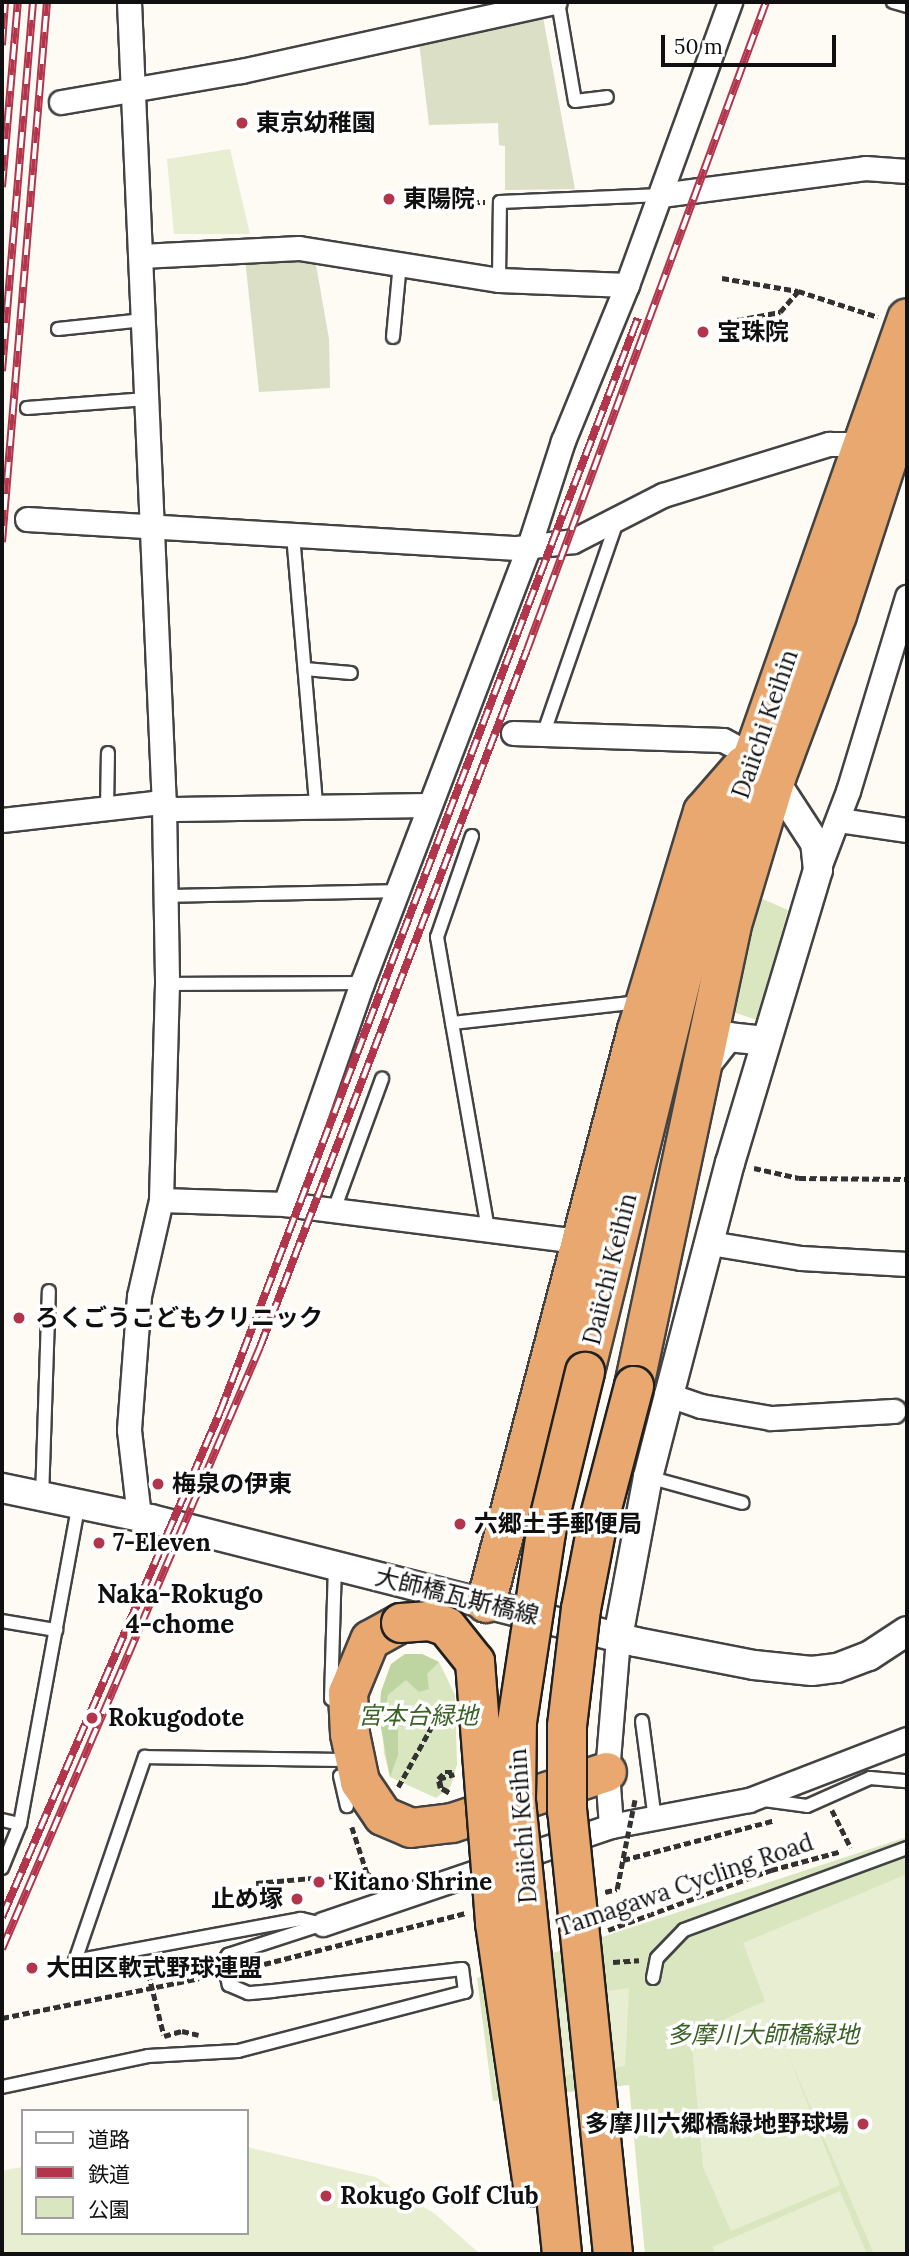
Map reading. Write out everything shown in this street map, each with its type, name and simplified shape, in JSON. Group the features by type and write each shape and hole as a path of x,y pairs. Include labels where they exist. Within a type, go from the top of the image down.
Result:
{"highway":[{"name":"Daiichi Keihin","path":"613,2254 567,1811 567,1726 593,1544 652,1391 696,1088 764,767 862,444 896,319"},
{"name":"Daiichi Keihin","path":"562,2254 516,1799 517,1722 546,1532 682,977 764,767 837,615 907,400"},
{"path":"486,1603 646,1002 703,812 764,767"},
{"path":"544,2254 495,1923 486,1832 481,1689 475,1662 447,1627 430,1621 401,1623 370,1640 348,1693 350,1734 360,1782 383,1816 411,1828 452,1823 607,1772"}],"street":[{"path":"129,2 164,806 167,984 161,1200 139,1296 129,1430 139,1517"},
{"path":"61,103 135,92 556,2"},
{"path":"285,1204 362,983 529,546 563,441 661,195 730,2"},
{"path":"661,195 865,168 907,171"},
{"path":"141,256 299,248 499,280 627,285"},
{"path":"27,519 529,546 573,541 617,521 663,495 829,444 862,444"},
{"path":"611,1826 607,1772 618,1637 648,1477 652,1391 709,1243 765,1041 818,870 839,820 906,607"},
{"path":"513,733 723,740 764,767 815,844 818,870"},
{"path":"2,820 107,808 164,806 428,806"},
{"path":"839,820 907,830"},
{"path":"696,1088 711,1055 728,1037 765,1041"},
{"path":"161,1200 285,1204 562,1239 579,1247"},
{"path":"709,1243 801,1258 907,1264"},
{"path":"652,1391 701,1406 771,1418 894,1411"},
{"name":"大師橋瓦斯橋線","path":"2,1488 78,1507 139,1517 618,1637 754,1665 812,1671 853,1664 907,1631"},
{"path":"323,1924 611,1826 655,1820 749,1800 907,1739"}],"lane":[{"path":"556,2 575,101 607,97"},
{"path":"893,2 907,6"},
{"path":"499,280 500,202 661,195"},
{"path":"393,337 400,263"},
{"path":"58,329 144,320"},
{"path":"27,408 148,398"},
{"path":"543,735 617,521"},
{"path":"293,535 316,806"},
{"path":"305,669 351,673"},
{"path":"107,808 108,753"},
{"path":"472,836 438,937 488,1230"},
{"path":"166,895 397,891"},
{"path":"167,984 362,983"},
{"path":"452,1023 646,1002"},
{"path":"334,1210 382,1079"},
{"path":"42,1498 49,1292"},
{"path":"648,1477 743,1503"},
{"path":"2,1868 20,1824 78,1507"},
{"path":"331,1711 335,1566"},
{"path":"2,1621 56,1630"},
{"path":"642,1721 655,1820"},
{"path":"323,1924 301,1919 75,1961 145,1757 335,1755 346,1806"},
{"path":"749,1800 807,1806 870,1778 907,1781"},
{"path":"2,1820 20,1824"},
{"path":"653,1978 661,1951 684,1930 907,1848"},
{"path":"2,2087 148,2056 238,2051 465,1992 462,1969 248,1993 229,1985 223,1962 228,1955 323,1924"}],"path":[{"path":"419,203 500,202"},
{"path":"722,278 798,290 896,319"},
{"path":"737,320 780,312 798,290"},
{"path":"730,1163 799,1178 907,1179"},
{"path":"394,1794 433,1724 458,1723"},
{"path":"456,1797 441,1788 439,1779 449,1772 457,1786 443,1790 438,1779 445,1772 458,1773"},
{"path":"604,1893 617,1889 635,1798"},
{"path":"346,1806 368,1873 389,1887 396,1899"},
{"path":"623,1860 757,1826 807,1806"},
{"path":"831,1806 850,1849"},
{"name":"Tamagawa Cycling Road","path":"603,1931 771,1870 862,1845"},
{"path":"256,1882 368,1873"},
{"path":"252,1967 470,1912"},
{"path":"146,1959 161,2030"},
{"path":"2,2018 205,1977"},
{"path":"151,2038 183,2031 209,2039"}],"green space":[{"path":"543,17 575,189 505,190 505,146 499,145 498,123 429,125 419,42"},
{"path":"230,149 250,234 174,234 167,159"},
{"path":"303,255 316,265 329,339 330,388 259,392 245,258"},
{"path":"760,898 788,910 757,1020 730,1011"},
{"name":"宮本台緑地","path":"405,1654 422,1654 439,1662 455,1695 457,1764 451,1786 436,1798 390,1777 384,1753 381,1692 391,1664"},
{"path":"405,1654 422,1654 439,1662 427,1674 429,1689 419,1692 406,1680 388,1695 386,1705 398,1726 398,1755 390,1777 379,1717 381,1692 391,1664"},
{"name":"多摩川大師橋緑地","path":"907,1837 907,2254 645,2254 629,2085 493,2101 477,1978"},
{"name":"多摩川六郷橋緑地野球場","path":"907,1874 907,2254 874,2254 787,2052 840,2185 731,2231 703,2167 691,2034 765,2001 743,1943"},
{"path":"629,1988 625,2066 495,2086 487,2008"},
{"name":"Rokugo Golf Club","path":"248,2147 375,2177 435,2214 480,2254 2,2254 2,2175 5,2170 21,2167 21,2235 248,2235"},
{"path":"840,2191 867,2254 715,2254 712,2247"}],"railway":[{"path":"2,45 5,2"},
{"path":"2,187 18,2"},
{"path":"2,371 33,2"},
{"path":"2,542 47,2"},
{"path":"2,1949 260,1347 527,650 766,2"},
{"path":"2,1917 220,1412 638,318"}],"place":[{"name":"東京幼稚園","path":"242,123"},
{"name":"東陽院","path":"389,199"},
{"name":"宝珠院","path":"703,332"},
{"name":"ろくごうこどもクリニック","path":"19,1318"},
{"name":"梅泉の伊東","path":"158,1484"},
{"name":"六郷土手郵便局","path":"460,1524"},
{"name":"7-Eleven","path":"99,1543"},
{"name":"Rokugodote","path":"92,1718"},
{"name":"Kitano Shrine","path":"319,1882"},
{"name":"止め塚","path":"297,1899"},
{"name":"大田区軟式野球連盟","path":"32,1968"},
{"name":"多摩川六郷橋緑地野球場","path":"863,2124"},
{"name":"Rokugo Golf Club","path":"326,2196"}],"district":[{"name":"Naka-Rokugo 4-chome","path":"180,1609"}]}
